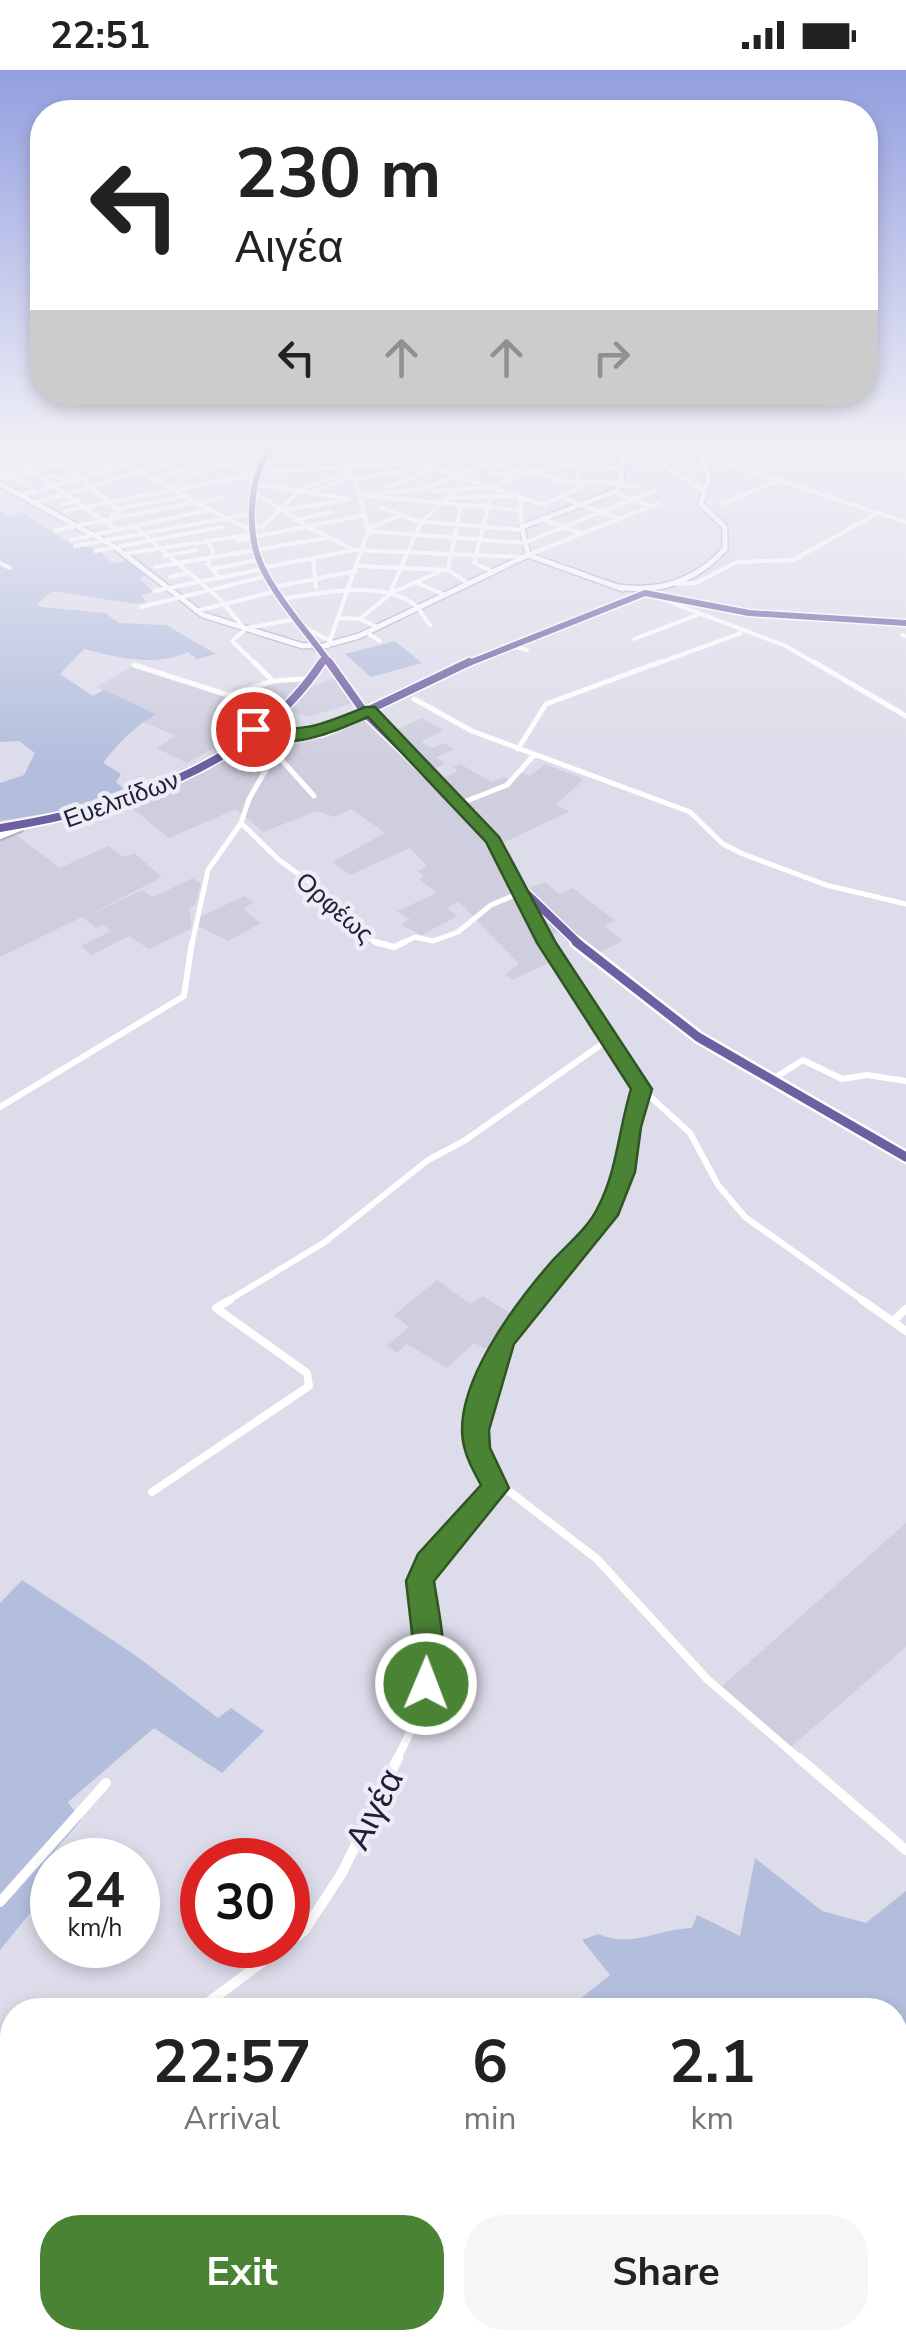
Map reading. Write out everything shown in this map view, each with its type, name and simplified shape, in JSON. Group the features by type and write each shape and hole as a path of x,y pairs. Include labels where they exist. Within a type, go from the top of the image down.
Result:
{"main road":[{"path":"256,552 262,568 298,622 354,696 493,840 524,891 642,996 698,1037 906,1158"},
{"path":"256,734 283,740 327,735 509,644 645,596 747,616 904,624"},
{"path":"256,734 317,734 512,646 645,596 703,610 904,624"},
{"path":"0,827 60,816 116,799 266,730 314,678 322,650"},
{"path":"0,827 51,822 126,800 256,734 300,696"}],"street":[{"path":"124,554 134,552"},
{"path":"160,552 203,582 245,628"},
{"path":"165,556 184,552"},
{"path":"210,552 212,568 220,578"},
{"path":"155,567 237,552"},
{"path":"155,591 346,552"},
{"path":"322,650 348,593 359,552"},
{"path":"389,594 403,552"},
{"path":"410,552 527,556 645,596 676,584 696,582 737,562 793,560 807,552"},
{"path":"477,552 476,565 494,572"},
{"path":"124,554 196,611 322,650 536,552"},
{"path":"676,584 720,552"},
{"path":"446,570 451,554"},
{"path":"313,558 318,590"},
{"path":"0,563 10,568"},
{"path":"212,568 262,568"},
{"path":"142,607 238,583 262,568"},
{"path":"196,611 357,568 446,570 469,584"},
{"path":"360,619 389,594 446,570"},
{"path":"170,577 190,573"},
{"path":"416,582 445,595"},
{"path":"238,583 252,598"},
{"path":"278,592 389,594 419,608 430,625"},
{"path":"667,601 703,610 743,633 794,650 906,716"},
{"path":"634,639 703,610"},
{"path":"338,618 360,619 376,627"},
{"path":"273,681 233,644 245,628 298,622 322,650"},
{"path":"366,632 380,640"},
{"path":"518,749 530,738 540,718 538,711 546,704 743,633"},
{"path":"512,646 527,650"},
{"path":"134,665 228,695 273,681 314,678"},
{"path":"414,699 472,731 690,812 723,844 743,854 826,885 906,904"},
{"path":"0,1107 184,996 197,908 208,870 242,822 250,792 278,756 283,740"},
{"path":"459,804 506,785 534,755"},
{"path":"278,756 314,796"},
{"name":"Ορφέως","path":"242,822 278,860 323,892 339,916 381,946 394,947 415,937 429,941 443,938 469,924 491,905 524,891"},
{"path":"0,836 21,827"},
{"path":"524,891 546,943 642,1089 690,1133 718,1185 745,1217 906,1330"},
{"path":"152,1492 308,1386 307,1373 216,1308 326,1242 428,1160 464,1142 475,1130 609,1039"},
{"path":"772,1079 802,1060 842,1079 867,1074 906,1081"},
{"path":"642,1089 630,1127 624,1172 607,1215 502,1340 480,1404 477,1448 495,1480 597,1559 707,1680 906,1850"},
{"path":"640,1099 651,1099"},
{"path":"894,1320 906,1309"},
{"name":"Αιγέα","path":"215,1998 288,1947 304,1931 342,1873 422,1708 428,1656 422,1573 488,1499 495,1480"},
{"path":"0,1902 106,1783"}],"shaded area":[{"path":"0,552 101,552 113,564 128,560 147,575 139,578 153,592 141,595 146,602 137,604 52,591 37,604 105,613 119,623 166,625 216,654 197,659 188,652 150,660 84,649 60,674 93,696 104,690 156,714 127,736 103,763 121,774 116,782 124,789 66,810 0,821 0,783 24,775 35,753 19,741 0,742"},
{"path":"395,641 422,663 371,677 345,654"},
{"path":"133,666 235,700 276,682 305,680 277,712 187,763 156,748 176,736 143,722 155,713 96,687"},
{"path":"334,678 353,703 308,717 290,711 312,687"},
{"path":"422,718 444,730 421,742 433,748 444,743 454,749 436,757 445,764 429,771 438,780 458,771 453,767 460,764 491,782 503,777 510,780 518,771 530,776 545,764 584,779 556,805 569,811 494,847 520,891 545,882 559,894 573,888 615,921 604,926 623,941 593,955 565,930 543,939 553,961 512,980 505,974 519,964 459,902 447,908 458,916 421,935 401,925 410,919 397,911 437,893 419,879 424,876 417,871 427,866 410,848 350,875 332,862 385,833 351,809 335,817 317,811 263,832 236,809 169,838 128,805 203,773 250,744 297,744 335,735 365,719 387,734"},
{"path":"11,831 60,868 108,846 124,857 134,853 162,877 0,957 0,837"},
{"path":"193,878 201,884 195,905 189,908 192,928 149,949 129,936 92,955 81,946 111,931 103,925 96,928 83,918 142,890 153,897"},
{"path":"245,896 254,902 243,909 261,923 228,941 198,926 197,918"},
{"path":"437,1280 470,1304 483,1296 513,1315 494,1353 474,1343 447,1368 407,1344 397,1353 387,1346 409,1327 394,1315"},
{"path":"906,1523 906,1647 791,1747 721,1687"},
{"path":"22,1580 135,1655 218,1718 231,1708 264,1731 222,1773 154,1728 68,1802 81,1820 66,1838 30,1838 30,1913 0,1950 0,1603"},
{"path":"755,1858 822,1911 866,1923 906,1891 906,1998 581,1998 610,1975 582,1940 598,1934 633,1939 692,1928 697,1915 740,1936"}],"route":[{"path":"253,729 276,736 312,735 370,710 493,840 524,891 546,943 642,1089 630,1127 624,1172 607,1215 502,1340 480,1404 476,1430 477,1448 495,1480 495,1488 428,1563 420,1581 427,1633 426,1684"}]}
